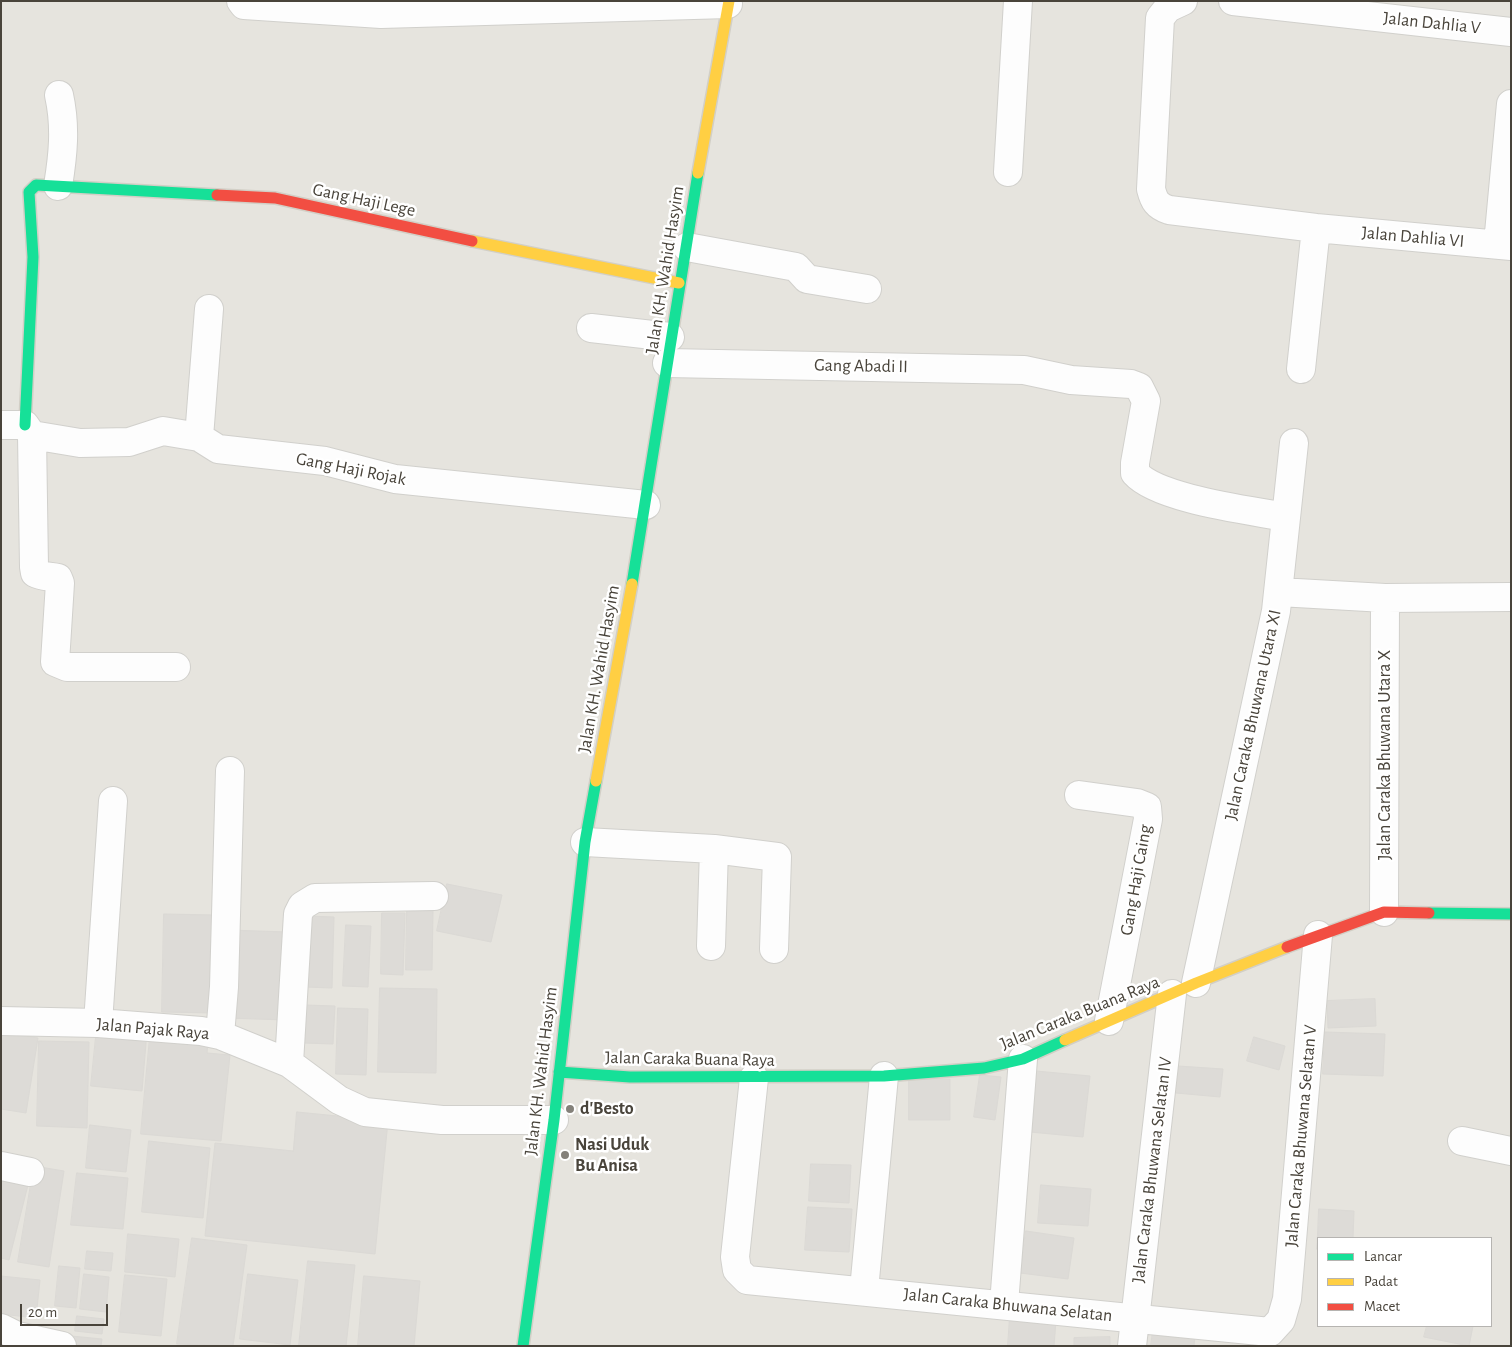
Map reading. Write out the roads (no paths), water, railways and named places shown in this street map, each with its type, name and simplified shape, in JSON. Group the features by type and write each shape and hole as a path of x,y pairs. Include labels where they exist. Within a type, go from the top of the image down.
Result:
{"street":[{"path":"241,1 244,5 381,14 417,7 728,3"},
{"path":"1008,172 1018,1"},
{"name":"Jalan Dahlia VI","path":"1183,1 1168,8 1160,18 1151,189 1154,200 1159,207 1169,210 1316,228 1504,245"},
{"name":"Jalan Dahlia V","path":"1233,1 1511,32"},
{"name":"Jalan KH. Wahid Hasyim","path":"523,1346 554,1120 585,842 646,505 679,283 687,247 728,3"},
{"path":"59,95 65,137 47,185 29,192 33,258 20,428 34,567 40,575 58,578 60,583 55,662 67,667 176,667"},
{"path":"1504,245 1511,104"},
{"name":"Gang Haji Lege","path":"47,185 275,198 560,260 679,283"},
{"path":"1302,369 1316,228"},
{"path":"687,247 796,267 807,279 867,289"},
{"path":"199,437 209,310"},
{"name":"Gang Abadi II","path":"591,328 669,350 1024,370 1054,378 1131,384 1139,387 1146,401 1135,473 1142,482 1192,498 1285,517"},
{"name":"Gang Haji Rojak","path":"20,428 80,443 129,442 163,431 199,437 218,449 325,461 395,479 646,505"},
{"name":"Jalan Caraka Bhuwana Utara XI","path":"1184,989 1279,592 1285,517 1294,443"},
{"path":"1279,592 1385,598 1511,597"},
{"name":"Jalan Caraka Bhuwana Utara X","path":"1384,912 1385,598"},
{"path":"220,1035 224,987 230,771"},
{"name":"Gang Haji Caing","path":"1079,795 1147,807 1148,819 1109,1021"},
{"path":"98,1023 113,800"},
{"path":"585,842 714,849 777,857 774,949"},
{"path":"711,946 714,849"},
{"path":"289,1063 298,914 302,906 315,898 434,896"},
{"name":"Jalan Caraka Buana Raya","path":"559,1072 630,1077 754,1078 884,1076 984,1068 1023,1059 1184,989 1318,935 1384,912 1511,914"},
{"name":"Jalan Caraka Bhuwana Selatan V","path":"1269,1339 1281,1320 1287,1299 1318,935"},
{"name":"Jalan Caraka Bhuwana Selatan IV","path":"1132,1346 1184,989"},
{"name":"Jalan Pajak Raya","path":"1,1021 98,1023 161,1027 220,1035 289,1063 339,1100 365,1112 442,1120 554,1120"},
{"path":"1004,1304 1023,1059"},
{"path":"864,1290 884,1076"},
{"name":"Jalan Caraka Bhuwana Selatan","path":"754,1078 735,1257 737,1270 747,1280 1135,1318 1269,1339"},
{"path":"1462,1141 1511,1151"},
{"path":"1,1166 30,1172"},
{"path":"1,1328 17,1336 62,1346"}],"place":[{"name":"d'Besto","path":"570,1109"},
{"name":"Nasi Uduk Bu Anisa","path":"565,1155"}]}
